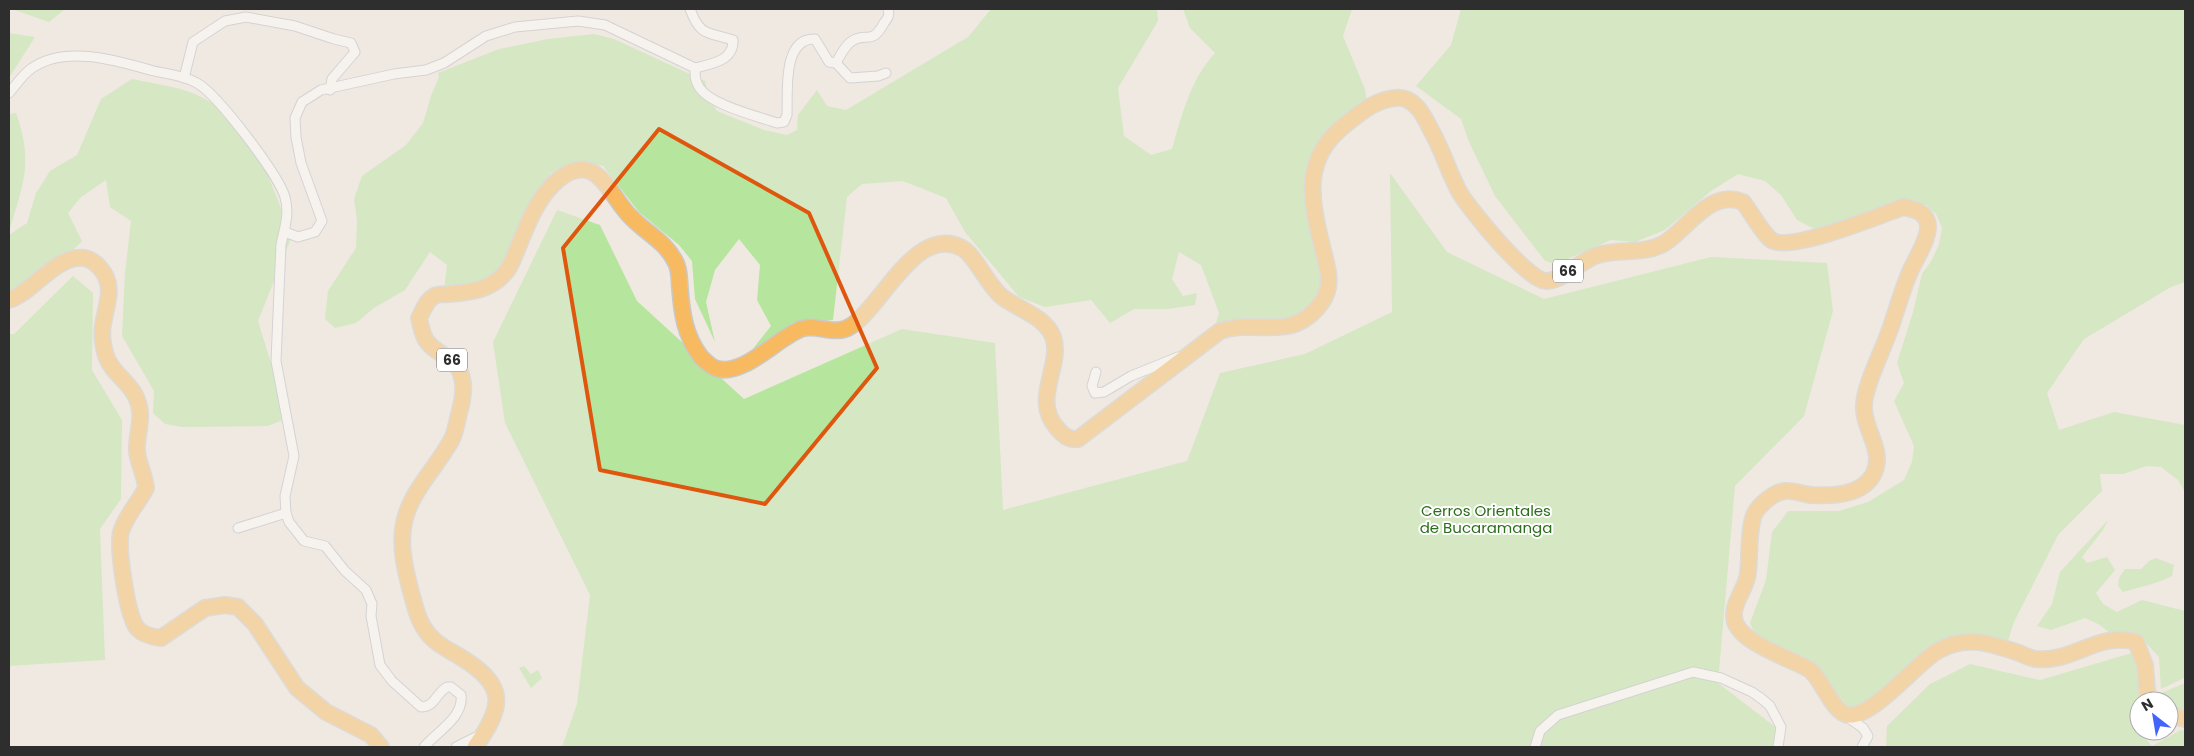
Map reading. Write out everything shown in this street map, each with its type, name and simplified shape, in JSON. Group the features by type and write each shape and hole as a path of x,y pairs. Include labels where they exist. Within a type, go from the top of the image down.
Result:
{"highway":[{"name":"66","path":"475,747 485,733 496,708 496,689 486,675 434,640 420,622 405,560 403,529 407,512 413,498 452,439 463,394 463,383 456,365 424,338 419,318 431,298 437,294 474,292 501,277 513,260 540,200 547,190 565,174 577,170 586,170 602,178 628,215 670,254 678,269 682,318 688,337 705,361 718,369 735,367 752,361 774,344 807,327 827,331 849,328 864,315 913,258 925,248 938,243 951,244 965,249 993,288 1004,298 1034,317 1053,336 1055,348 1047,388 1048,411 1053,424 1064,436 1072,440 1086,436 1220,330 1232,327 1282,328 1302,320 1316,310 1324,299 1330,280 1317,226 1313,169 1323,147 1340,128 1364,110 1386,99 1400,97 1412,102 1422,113 1444,153 1459,192 1492,235 1525,269 1545,281 1557,278 1597,255 1648,250 1662,245 1675,236 1707,207 1728,199 1742,202 1771,240 1781,244 1811,238 1903,207 1916,209 1926,220 1928,234 1922,252 1909,273 1866,390 1864,419 1876,449 1873,475 1866,483 1847,494 1811,495 1784,491 1766,501 1755,513 1748,577 1733,615 1737,628 1746,638 1801,664 1814,674 1836,708 1844,714"},
{"path":"9,300 21,294 56,267 79,258 88,259 97,264 109,282 109,297 103,325 103,346 114,372 135,395 140,414 137,450 146,488 127,517 120,540 127,602 137,628 144,634 162,638 205,608 225,605 238,607 255,624 297,688 326,712 371,735 381,747"},
{"path":"1844,714 1854,716 1866,712 1921,662 1950,644 1967,640 1984,642 2036,659 2069,654 2110,639 2124,639 2136,642 2144,665 2147,691"}],"street":[{"path":"286,232 298,237 315,232 322,221 301,162 296,137 295,118 302,102 308,96 320,90 330,90 394,74 426,70 444,64 486,36 515,27 578,21 606,25 695,68 721,60 727,56 733,48 733,40 702,31 696,26 690,9"},
{"path":"836,63 850,42 856,39 871,38 878,34 888,16 888,9"},
{"path":"184,78 193,42 225,21 246,17 295,26 351,43 355,52 332,79 330,90"},
{"path":"695,68 696,81 700,90 728,107 777,123 784,122 788,115 789,64 798,44 807,39 815,39 829,62 836,63 850,78 878,76 886,72"},
{"path":"9,93 31,68 47,60 76,57 115,59 184,78 207,91 262,155 279,182 285,198 286,232 281,246 276,361 294,456 285,496 286,513 289,522 304,540 325,546 346,571 366,590 372,604 371,616 377,658 392,681 421,706 427,707 435,702 447,687 460,695 461,699 456,714 439,734 424,747"},
{"path":"1096,372 1092,386 1096,393 1104,392 1131,376 1190,352"},
{"path":"238,528 286,513"},
{"path":"1535,747 1540,731 1558,715 1693,672 1721,678 1752,692 1770,706 1781,727 1778,747"},
{"path":"1844,714 1863,728 1868,736 1862,747"},
{"path":"456,747 485,733"}],"highlighted area":[{"path":"659,129 809,213 877,368 765,504 600,470 563,248"}],"green space":[{"path":"12,9 65,9 49,22"},
{"path":"991,9 1157,9 1158,21 1118,88 1124,136 1151,155 1172,149 1183,111 1193,86 1206,63 1215,53 1190,28 1183,9 1352,9 1343,36 1365,89 1367,102 1349,113 1323,136 1312,163 1325,287 1303,319 1214,330 1219,313 1201,265 1179,252 1172,279 1183,296 1197,293 1195,305 1168,309 1134,309 1110,323 1091,300 1045,307 1019,297 965,232 946,198 903,181 862,184 847,197 833,320 792,323 763,356 752,350 771,326 757,300 760,265 739,239 715,270 706,302 715,342 695,299 692,261 679,245 639,212 603,166 579,161 551,173 530,212 507,269 484,286 444,289 447,265 430,252 405,290 374,308 356,323 335,328 325,319 328,291 356,248 357,220 354,199 362,176 406,145 423,123 439,77 438,73 499,49 548,39 594,34 614,39 705,81 709,97 717,111 764,130 787,135 797,130 798,115 817,90 827,106 846,110 968,37"},
{"path":"1461,9 2185,9 2185,282 2171,287 2084,339 2047,393 2059,430 2114,412 2185,425 2185,492 2178,480 2161,467 2147,466 2123,474 2100,474 2102,491 2058,535 2014,622 2006,647 1980,636 1929,662 1879,705 1850,709 1833,689 1758,641 1750,623 1766,580 1772,532 1788,511 1839,511 1868,502 1904,480 1912,462 1914,446 1894,401 1904,383 1897,363 1913,312 1922,274 1932,260 1939,244 1942,228 1936,214 1926,205 1907,206 1820,232 1797,220 1781,195 1765,181 1738,174 1711,191 1665,230 1635,242 1611,240 1556,264 1545,261 1495,196 1469,142 1461,119 1416,86 1451,45"},
{"path":"9,33 35,37 9,78"},
{"path":"132,79 183,90 199,96 218,108 234,122 247,138 268,176 292,236 258,321 288,418 268,426 182,427 165,424 153,413 154,391 122,336 125,273 131,221 110,207 106,180 81,197 68,213 82,241 37,286 9,295 9,235 27,223 36,193 50,171 77,155 101,99"},
{"path":"16,113 21,130 25,160 22,186 9,232 9,114"},
{"name":"Cerros Orientales de Bucaramanga","path":"1390,173 1447,252 1544,299 1711,257 1827,263 1833,311 1804,416 1735,486 1718,683 1782,732 1778,747 562,747 577,704 590,595 505,423 493,342 557,210 600,225 637,301 744,399 902,329 995,343 1003,510 1187,461 1220,373 1305,354 1392,312"},
{"path":"73,276 93,293 92,370 122,420 121,499 100,529 105,660 9,666 9,334 14,334"},
{"path":"2108,520 2103,530 2082,557 2087,563 2107,557 2115,570 2096,593 2103,604 2117,612 2142,600 2185,611 2184,678 2161,689 2159,657 2143,640 2112,635 2100,625 2085,618 2051,630 2037,626 2052,604 2060,572"},
{"path":"2156,558 2174,565 2172,576 2123,592 2118,586 2119,578 2125,569 2141,569 2149,561"},
{"path":"2132,653 2146,668 2148,691 2129,691 2129,741 2148,741 2152,746 2161,741 2179,741 2179,731 2181,730 2185,731 2185,747 1886,747 1887,726 1930,684 1970,664 2040,680"},
{"path":"524,666 531,674 538,670 542,678 531,688 519,668"},
{"path":"2185,683 2185,716 2179,713 2179,691 2166,691"}]}
